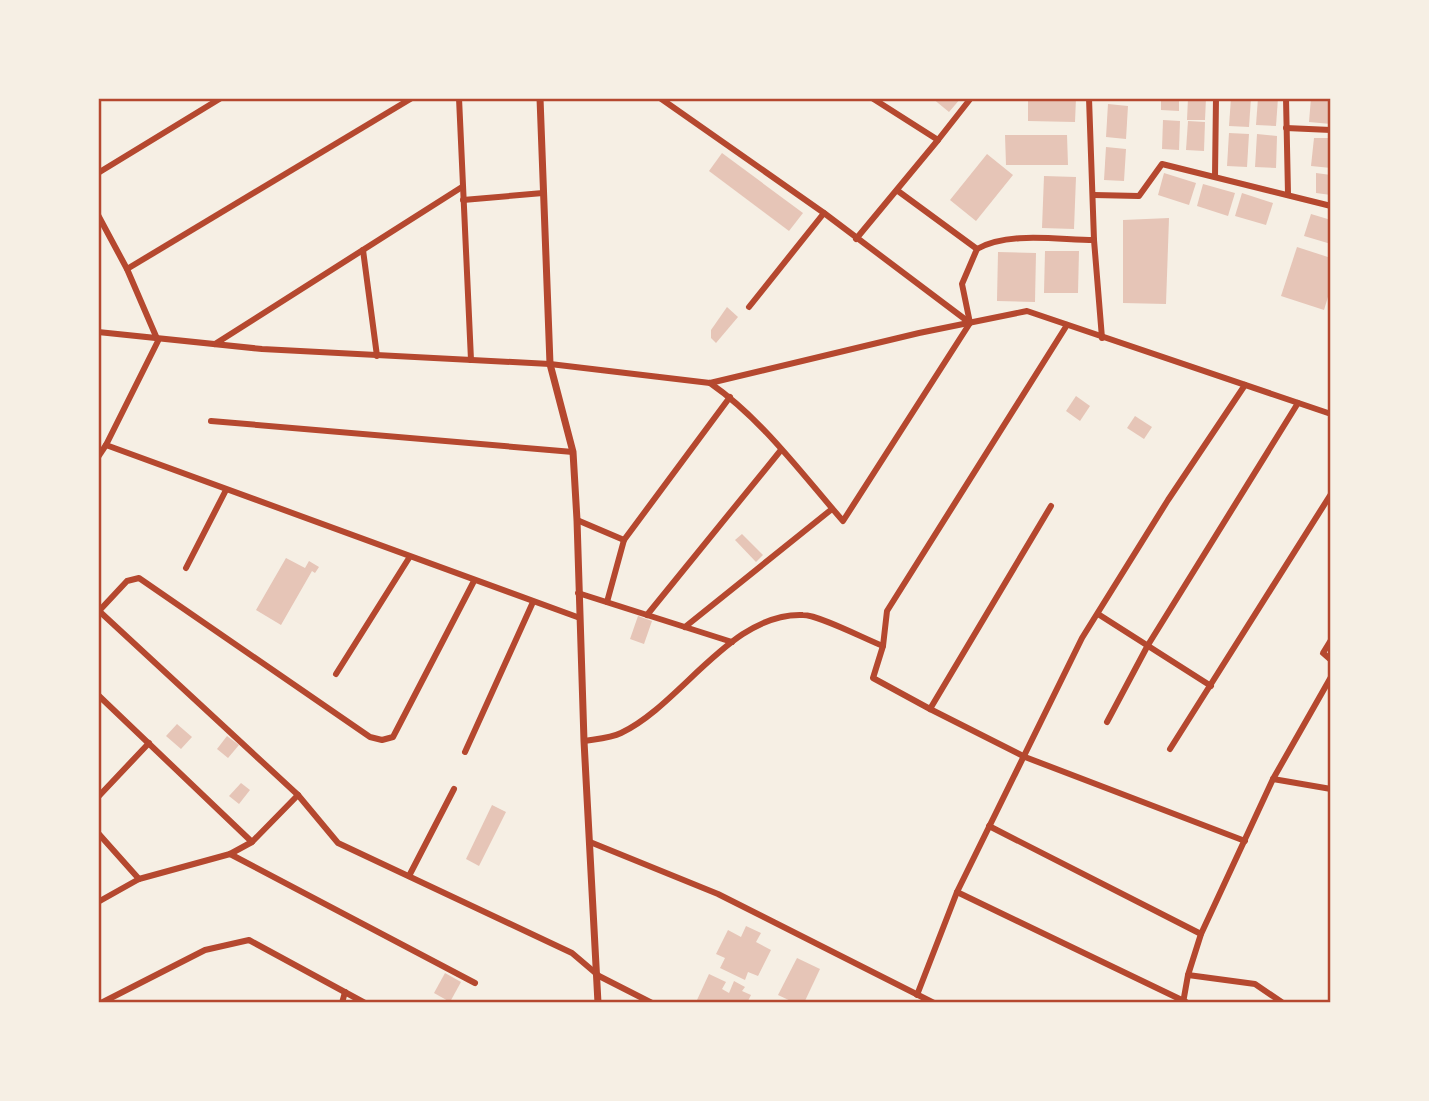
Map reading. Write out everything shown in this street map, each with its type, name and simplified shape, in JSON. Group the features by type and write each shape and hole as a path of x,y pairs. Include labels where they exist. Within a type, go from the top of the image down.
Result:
{"street":[{"path":"98,173 221,98"},
{"path":"127,269 412,98"},
{"path":"459,98 471,360"},
{"path":"540,98 550,364 573,452 584,741 599,976 598,1003"},
{"path":"660,98 824,214 970,323"},
{"path":"872,98 937,140"},
{"path":"856,239 898,191 971,98"},
{"path":"1089,98 1094,240 1102,338"},
{"path":"1215,176 1216,98"},
{"path":"1286,98 1288,194"},
{"path":"1286,128 1331,130"},
{"path":"1094,195 1139,196 1163,164 1331,206"},
{"path":"215,344 462,187"},
{"path":"898,191 977,249"},
{"path":"463,200 543,193"},
{"path":"749,307 824,214"},
{"path":"98,215 127,269 158,341 98,457"},
{"path":"710,383 730,397 843,521 970,323 962,284 977,249 988,243 1011,241 1094,240"},
{"path":"363,250 377,356"},
{"path":"98,332 158,341 377,356 550,364 710,383 1027,311 1331,414"},
{"path":"1067,326 887,611 883,646 873,678 1026,757 1245,841"},
{"path":"917,995 957,892 1026,757 1082,638 1168,500 1245,385"},
{"path":"607,602 624,540 730,397"},
{"path":"1107,722 1148,645 1298,403"},
{"path":"211,421 573,452"},
{"path":"106,445 409,558 580,618"},
{"path":"647,615 780,450"},
{"path":"186,568 226,490"},
{"path":"1170,749 1331,494"},
{"path":"930,709 1051,506"},
{"path":"685,628 832,509"},
{"path":"577,520 624,540"},
{"path":"336,674 409,558"},
{"path":"474,581 393,737 382,740 370,737 139,578 127,581 98,611 298,795 338,843 572,953 599,976 652,1003"},
{"path":"578,593 732,642"},
{"path":"465,752 533,602"},
{"path":"1098,614 1211,686"},
{"path":"584,741 620,734 681,690 732,642 762,623 804,615 883,646"},
{"path":"1331,640 1323,653 1331,660"},
{"path":"957,892 1185,1002 1188,975 1201,934 1273,779 1331,677"},
{"path":"98,695 253,842"},
{"path":"98,797 149,743"},
{"path":"1273,779 1331,789"},
{"path":"409,876 454,789"},
{"path":"98,902 139,879 230,854 253,842 298,795"},
{"path":"989,826 1201,934"},
{"path":"98,833 139,879"},
{"path":"590,842 718,894 934,1003"},
{"path":"230,854 475,983"},
{"path":"101,1003 205,950 249,940 365,1003"},
{"path":"1188,975 1255,984 1283,1003"},
{"path":"342,1003 345,992"}],"building":[{"path":"932,98 961,98 949,112"},
{"path":"1028,98 1076,98 1075,122 1028,121"},
{"path":"1161,98 1179,98 1179,111 1161,110"},
{"path":"1188,98 1206,98 1205,120 1187,120"},
{"path":"1231,98 1251,98 1249,127 1229,126"},
{"path":"1258,98 1278,98 1276,126 1256,125"},
{"path":"1311,98 1331,98 1331,124 1309,122"},
{"path":"1108,104 1128,106 1126,139 1106,137"},
{"path":"1163,120 1180,121 1179,150 1162,149"},
{"path":"1188,121 1205,122 1204,151 1186,150"},
{"path":"1229,133 1249,134 1247,167 1227,166"},
{"path":"1257,134 1277,136 1276,168 1255,167"},
{"path":"1005,135 1067,135 1068,165 1006,165"},
{"path":"1314,138 1331,138 1331,168 1311,166"},
{"path":"1106,147 1126,149 1124,181 1104,180"},
{"path":"722,153 803,213 789,231 709,171"},
{"path":"987,154 1013,175 976,221 950,200"},
{"path":"1164,173 1196,183 1189,205 1158,195"},
{"path":"1316,173 1331,175 1331,195 1316,193"},
{"path":"1044,176 1076,177 1074,229 1042,228"},
{"path":"1203,184 1235,193 1228,216 1197,206"},
{"path":"1242,193 1273,203 1266,225 1235,216"},
{"path":"1311,214 1331,220 1331,244 1304,236"},
{"path":"1169,218 1166,304 1123,303 1123,220"},
{"path":"1297,247 1331,258 1331,287 1324,310 1281,296"},
{"path":"1045,251 1079,251 1078,293 1044,293"},
{"path":"998,252 1036,253 1035,302 997,301"},
{"path":"727,307 738,317 716,343 711,338 711,330"},
{"path":"1076,396 1090,406 1080,421 1066,411"},
{"path":"1135,416 1152,427 1144,439 1127,428"},
{"path":"742,534 763,555 756,562 735,540"},
{"path":"286,558 305,568 309,561 319,567 315,573 312,571 281,625 256,610"},
{"path":"638,616 652,621 644,644 630,639"},
{"path":"177,724 192,737 181,749 166,736"},
{"path":"227,736 239,745 228,758 217,749"},
{"path":"241,783 250,790 239,804 229,796"},
{"path":"492,805 506,812 479,866 466,859"},
{"path":"746,926 761,933 756,942 771,950 758,976 748,972 745,980 720,968 725,958 716,954 728,930 741,937"},
{"path":"797,958 820,969 804,1003 795,1003 778,995"},
{"path":"445,973 461,982 450,1002 434,993"},
{"path":"709,974 726,982 722,989 729,993 734,981 745,987 742,991 751,995 747,1003 697,1000"}]}
